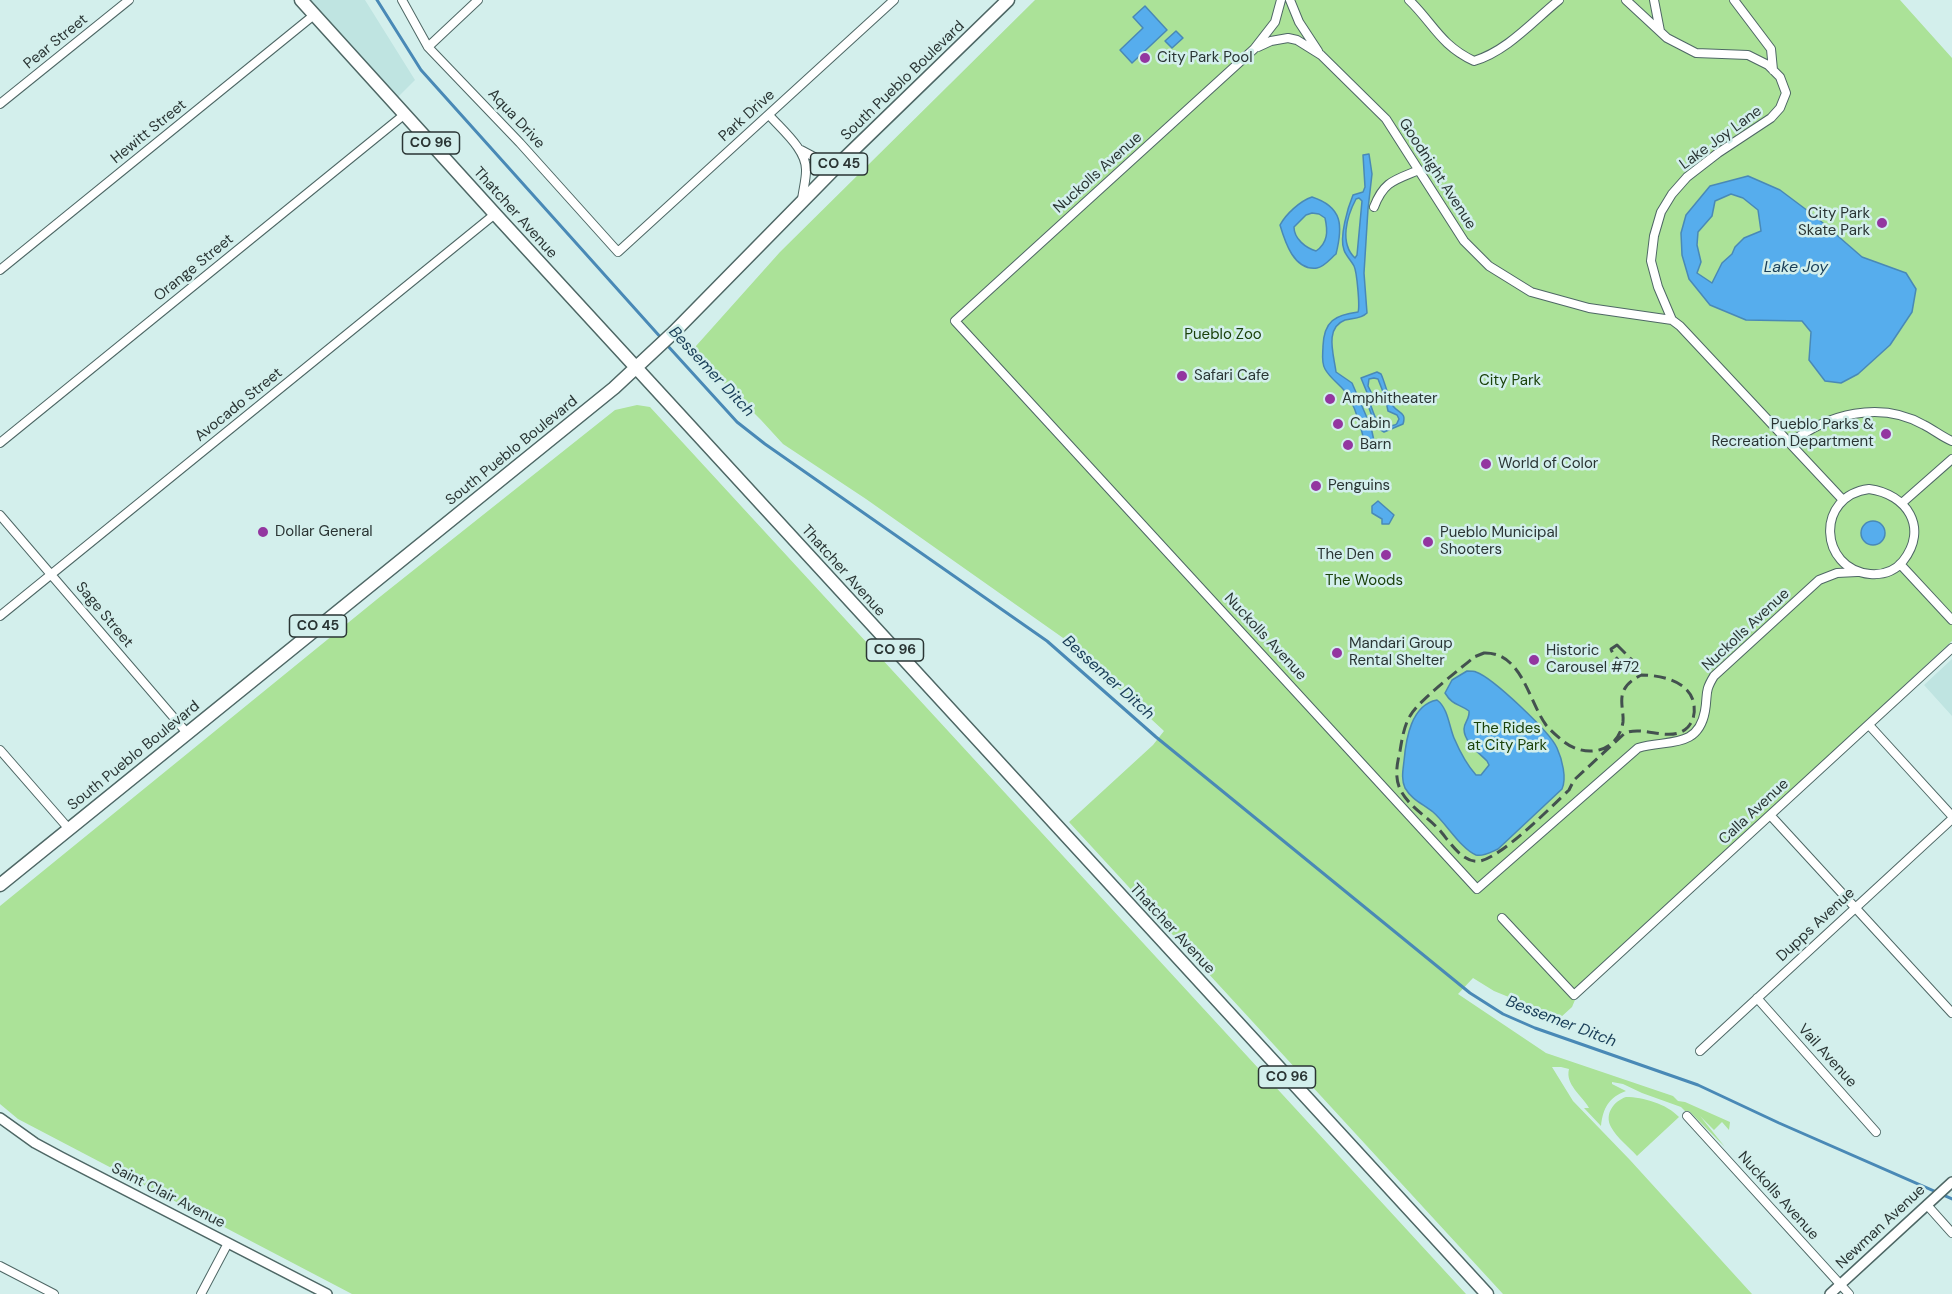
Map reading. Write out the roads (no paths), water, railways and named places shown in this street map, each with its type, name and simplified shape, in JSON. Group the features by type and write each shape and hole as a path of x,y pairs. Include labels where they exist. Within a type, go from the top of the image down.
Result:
{"main road":[{"name":"Thatcher Avenue","path":"301,0 1486,1294"},
{"name":"South Pueblo Boulevard","path":"0,885 605,396 657,349 845,158 1008,0"}],"street":[{"name":"Pear Street","path":"0,104 129,0"},
{"name":"Aqua Drive","path":"402,0 428,46 520,143 618,252"},
{"path":"428,46 478,0"},
{"name":"Park Drive","path":"618,252 894,0"},
{"path":"1254,49 1275,22 1281,0"},
{"path":"1290,0 1299,22 1321,55"},
{"path":"1408,0 1440,39 1459,54 1473,61 1490,56 1506,45 1559,0"},
{"path":"1626,0 1667,38 1696,53 1748,55 1773,70"},
{"path":"1654,0 1660,32"},
{"path":"1734,0 1771,49 1773,70"},
{"name":"Hewitt Street","path":"0,270 314,15"},
{"name":"Goodnight Avenue","path":"1254,49 1272,40 1288,38 1297,40 1321,55 1386,119 1464,241 1490,266 1531,292 1589,308 1672,320"},
{"name":"Nuckolls Avenue","path":"1254,49 955,321 1477,889 1638,748 1689,738 1703,723 1705,691 1714,676 1819,580 1837,573 1857,572"},
{"name":"Lake Joy Lane","path":"1672,320 1658,287 1652,261 1654,236 1661,212 1672,194 1687,177 1718,153 1772,118 1780,108 1786,93 1780,77 1773,70"},
{"name":"Orange Street","path":"0,443 405,114"},
{"path":"769,115 798,148 814,158 845,158"},
{"path":"798,148 806,171 801,202"},
{"path":"1374,207 1380,192 1392,182 1419,170"},
{"name":"Avocado Street","path":"0,615 495,214"},
{"path":"1672,320 1842,499"},
{"path":"1790,443 1822,423 1848,414 1876,412 1902,416 1924,424 1952,441"},
{"path":"1902,503 1952,459"},
{"path":"1869,489 1884,491 1900,500 1913,521 1914,536 1909,554 1900,564 1879,575 1857,572 1839,558 1834,550 1830,533 1831,522 1842,499 1861,490 1869,489"},
{"name":"Sage Street","path":"0,515 187,733"},
{"path":"1900,564 1952,619"},
{"name":"Calla Avenue","path":"1503,918 1574,995 1952,648"},
{"path":"1869,725 1952,818"},
{"path":"0,750 69,829"},
{"path":"1771,816 1854,907 1949,1004 1952,1013"},
{"name":"Dupps Avenue","path":"1700,1051 1952,818"},
{"name":"Vail Avenue","path":"1757,998 1876,1132"},
{"name":"Nuckolls Avenue","path":"1687,1116 1850,1294"},
{"name":"Saint Clair Avenue","path":"0,1118 36,1143 327,1294"},
{"name":"Newman Avenue","path":"1830,1294 1949,1184"},
{"path":"1926,1205 1952,1233"},
{"path":"201,1294 228,1243"},
{"path":"0,1266 54,1294"}],"water":[{"name":"City Park Pool","path":"1145,6 1167,30 1132,63 1120,50 1143,28 1133,17"},
{"path":"1176,31 1183,38 1172,48 1165,41"},
{"path":"1369,154 1372,174 1364,273 1367,313 1345,320 1334,329 1332,350 1336,372 1352,383 1371,427 1376,450 1366,450 1352,403 1328,373 1323,360 1324,337 1328,325 1337,317 1358,312 1355,269 1344,250 1343,230 1353,195 1363,192 1365,187 1363,155","holes":["1359,198 1362,201 1357,255 1355,258 1347,245 1346,229 1356,199"]},
{"name":"Lake Joy","path":"1748,176 1780,190 1816,217 1862,257 1906,273 1916,289 1912,312 1890,345 1858,374 1841,383 1825,381 1809,360 1811,332 1802,321 1746,320 1710,305 1689,279 1682,255 1681,233 1686,215 1710,186","holes":["1731,194 1743,198 1758,210 1761,231 1744,238 1735,247 1732,254 1722,263 1712,283 1697,273 1701,262 1697,245 1698,232 1712,216 1715,201"]},
{"path":"1312,197 1330,206 1340,226 1336,254 1317,268 1309,268 1297,260 1288,247 1280,225 1294,208","holes":["1319,214 1325,218 1327,232 1323,244 1316,251 1301,242 1294,227 1306,215"]},
{"path":"1377,372 1381,374 1391,404 1404,417 1403,424 1384,432 1376,427 1361,378","holes":["1369,379 1378,379 1388,411 1397,415 1399,419 1395,425 1382,426 1373,412 1370,403 1373,396 1368,386"]},
{"path":"1378,501 1394,515 1389,524 1382,524 1382,519 1372,513 1372,506"},
{"path":"1873,521 1881,525 1885,533 1881,541 1873,545 1865,541 1861,533 1865,525"},
{"path":"1467,671 1484,676 1495,684 1544,730 1557,748 1564,774 1562,789 1498,849 1481,855 1470,852 1433,812 1411,796 1405,788 1403,778 1408,733 1421,709 1437,700 1444,708 1456,743 1472,771 1476,775 1481,775 1489,765 1469,743 1465,734 1464,727 1469,711 1453,702 1445,693 1452,680"}],"waterway":[{"name":"Bessemer Ditch","path":"377,0 421,70 663,340"},
{"name":"Bessemer Ditch","path":"667,345 737,422 765,444 1047,641 1156,737 1470,993 1503,1014 1535,1028 1698,1085 1952,1199"}],"railway":[{"path":"1617,645 1633,661 1630,667 1627,668 1613,654 1611,649 1617,645"},
{"path":"1484,653 1497,655 1507,660 1523,679 1546,725 1563,741 1581,750 1599,750 1615,741 1623,722 1624,690 1629,683 1641,675 1665,678 1687,690 1694,705 1693,719 1682,732 1674,734 1641,731 1625,733 1574,780 1569,790 1539,819 1501,850 1490,857 1474,861 1458,852 1405,797 1397,781 1397,771 1405,728 1415,709 1474,657 1484,653"}],"place":[{"name":"City Park Pool","path":"1145,58"},
{"name":"City Park Skate Park","path":"1882,223"},
{"name":"Safari Cafe","path":"1182,376"},
{"name":"Amphitheater","path":"1330,399"},
{"name":"Cabin","path":"1338,424"},
{"name":"Pueblo Parks & Recreation Department","path":"1886,434"},
{"name":"Barn","path":"1348,445"},
{"name":"World of Color","path":"1486,464"},
{"name":"Penguins","path":"1316,486"},
{"name":"Dollar General","path":"263,532"},
{"name":"Pueblo Municipal Shooters","path":"1428,542"},
{"name":"The Den","path":"1386,555"},
{"name":"Mandari Group Rental Shelter","path":"1337,653"},
{"name":"Historic Carousel #72","path":"1534,660"}],"park label":[{"name":"Pueblo Zoo","path":"1223,335"},
{"name":"City Park","path":"1510,381"},
{"name":"The Woods","path":"1364,581"},
{"name":"The Rides at City Park","path":"1507,738"}]}
